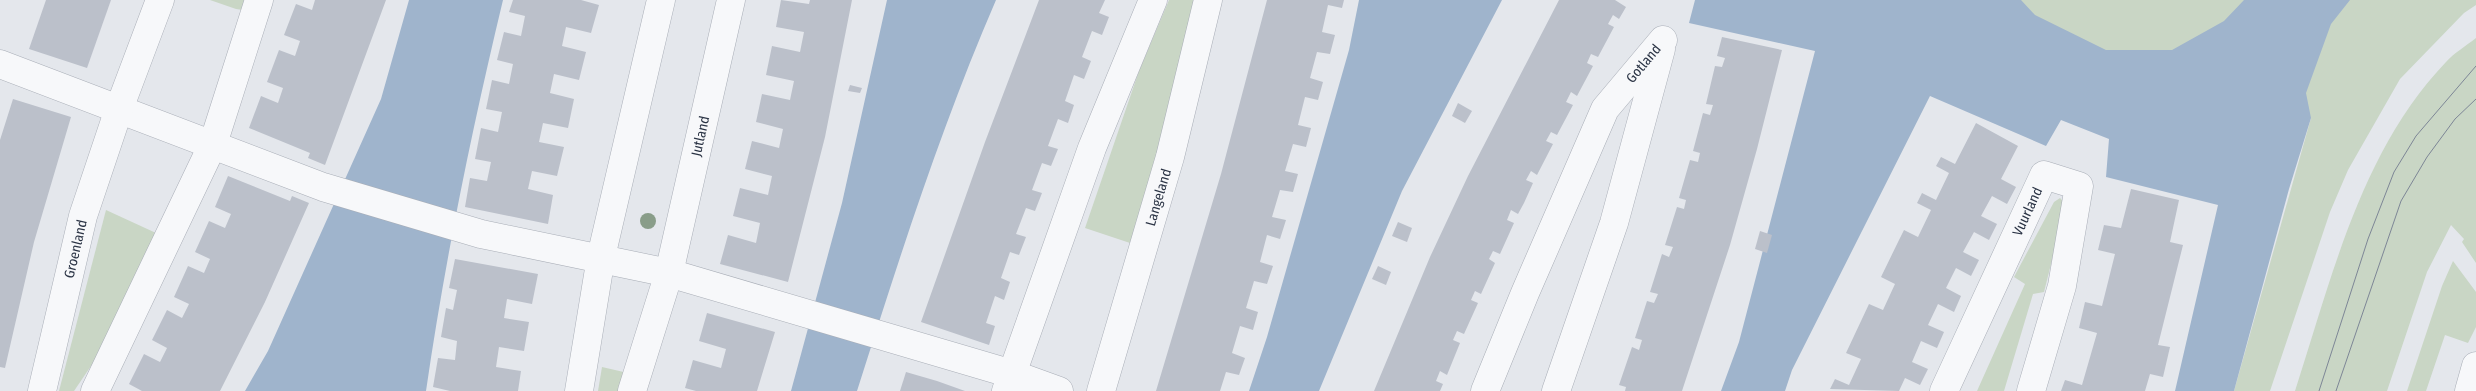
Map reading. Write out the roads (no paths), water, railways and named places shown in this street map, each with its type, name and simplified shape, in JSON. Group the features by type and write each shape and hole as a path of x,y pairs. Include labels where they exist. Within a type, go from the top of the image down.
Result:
{"street":[{"name":"Groenland","path":"42,391 83,216 119,109 160,0"},
{"path":"95,391 213,144 259,0"},
{"path":"579,391 601,257 661,0"},
{"name":"Jutland","path":"632,391 669,273 731,0"},
{"path":"1009,382 1092,148 1153,0"},
{"name":"Langeland","path":"1101,391 1170,156 1208,0"},
{"name":"Gotland","path":"1485,391 1525,292 1605,109 1663,40 1614,224 1556,391"},
{"path":"0,64 323,187 481,234 601,257 669,273 916,346 1009,382 1059,391"},
{"name":"Vuurland","path":"1944,391 2044,175 2079,186 2062,286 2031,391"},
{"path":"2468,391 2476,366"}],"water":[{"path":"409,0 503,0 460,195 426,391 245,391 268,351 381,99"},
{"path":"887,0 996,0 939,145 857,391 791,391 842,203"},
{"path":"1359,0 1502,0 1402,191 1319,391 1249,391 1267,337 1349,50"},
{"path":"1695,0 2021,0 2035,15 2106,50 2172,50 2224,21 2244,0 2350,0 2331,24 2306,93 2311,118 2289,189 2234,391 2175,391 2218,205 2106,177 2109,139 2061,120 2046,146 1930,96 1792,370 1785,391 1721,391 1739,342 1815,51 1689,23"}],"tram line":[{"path":"2319,391 2368,239 2394,172 2416,136 2476,66"},
{"path":"2336,391 2401,201 2427,157 2455,119 2476,99"}]}
